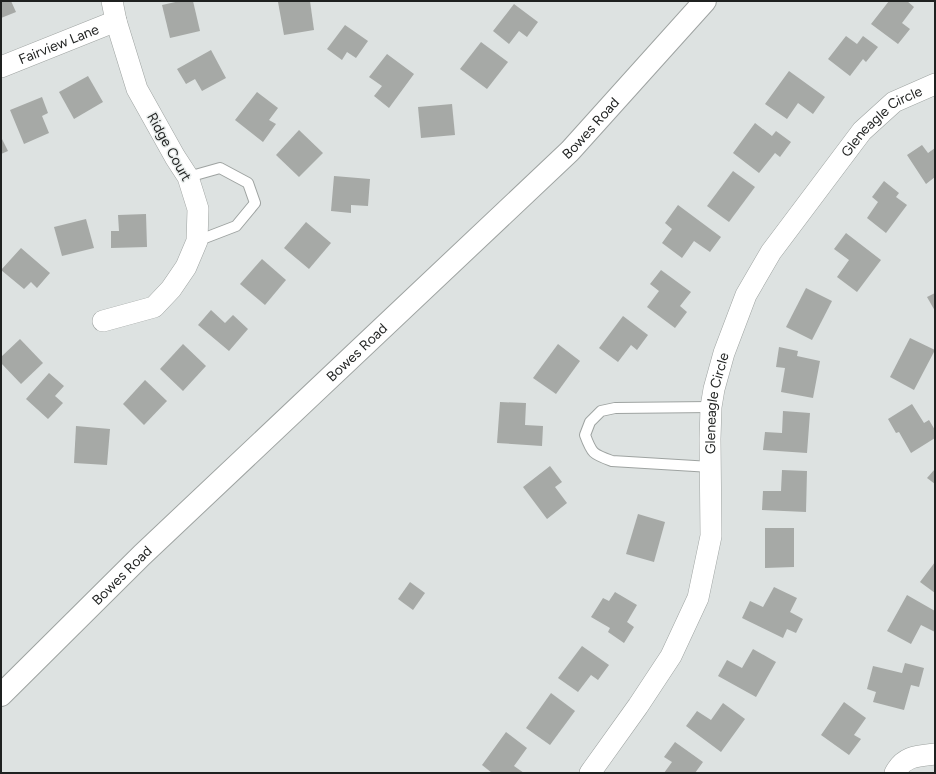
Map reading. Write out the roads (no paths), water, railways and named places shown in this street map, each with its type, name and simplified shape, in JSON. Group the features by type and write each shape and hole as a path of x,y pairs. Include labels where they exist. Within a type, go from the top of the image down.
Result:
{"main road":[{"name":"Bowes Road","path":"1,696 142,555 570,151 705,1"}],"street":[{"name":"Fairview Lane","path":"1,67 114,11"},
{"name":"Ridge Court","path":"103,321 154,307 171,289 186,267 197,241 198,209 188,177 175,157 137,89 114,11"},
{"name":"Gleneagle Circle","path":"590,773 638,706 670,656 698,598 711,536 711,407 714,389 724,353 746,295 771,252 862,131 894,102 935,84"},
{"path":"895,773 905,760 918,756 935,754"}],"lane":[{"path":"188,177 220,168 248,183 254,203 236,226 197,241"},
{"path":"711,407 615,408 601,411 590,422 585,435 590,450 612,461 711,467"}]}
